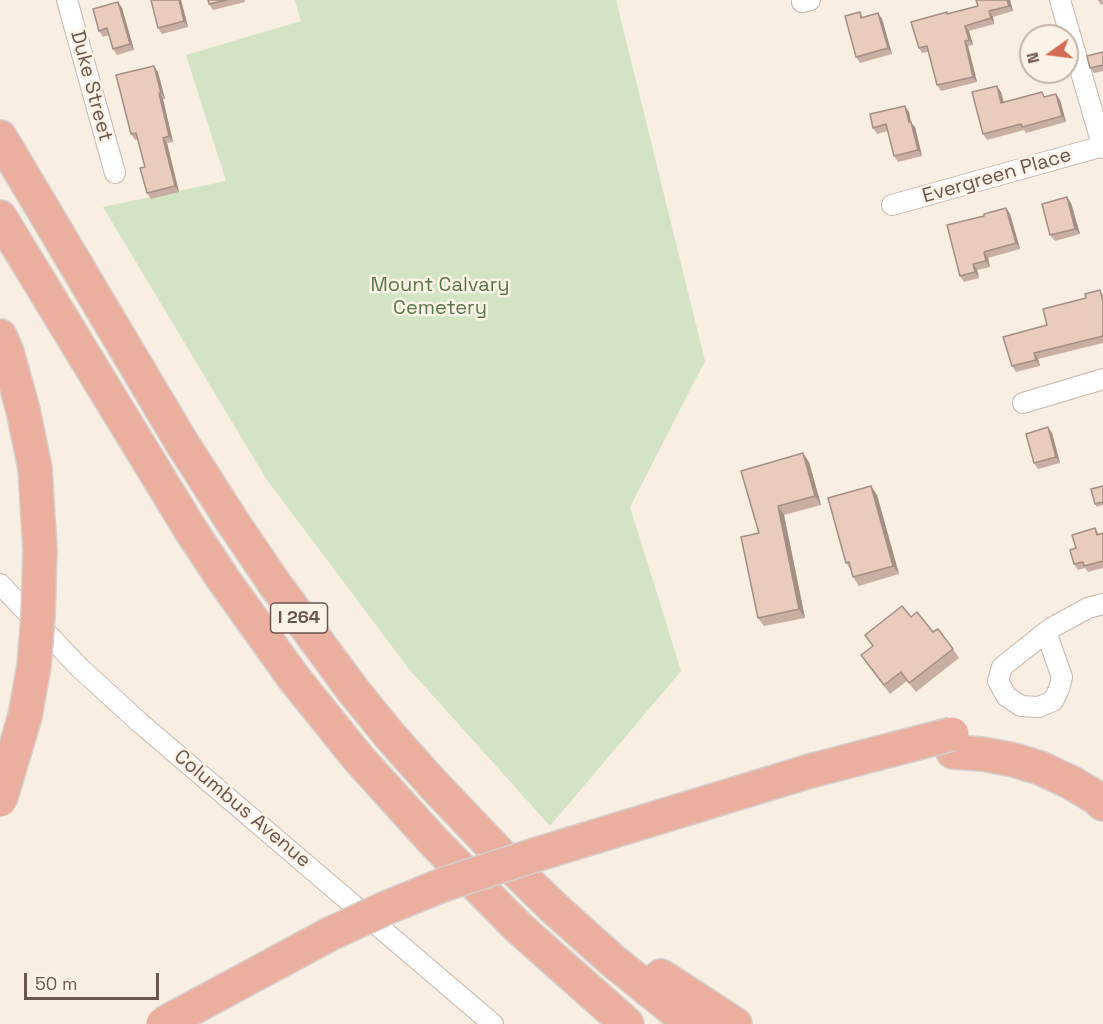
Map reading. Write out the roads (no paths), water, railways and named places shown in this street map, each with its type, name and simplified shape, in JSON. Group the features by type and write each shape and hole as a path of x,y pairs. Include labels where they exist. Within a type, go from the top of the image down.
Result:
{"highway":[{"name":"I 264","path":"0,137 182,443 232,521 352,689 412,760 512,867 612,960 691,1024"},
{"name":"I 264","path":"0,217 190,529 293,677 359,759 436,844 519,928 627,1024"},
{"path":"0,336 7,352 23,410 35,468 40,550 34,666 25,716 0,801"},
{"path":"163,1024 330,934 386,908 445,885 538,854 810,771 953,743 1001,737 1028,742 1079,763 1103,780"},
{"path":"201,1024 223,1009 350,941 406,916 538,870 858,774 953,743 982,754 1040,768 1072,783 1103,804"},
{"path":"554,908 735,1024"}],"street":[{"name":"Duke Street","path":"68,0 115,172"},
{"path":"1060,0 1103,147"},
{"name":"Evergreen Place","path":"892,205 1103,147"},
{"path":"1023,403 1103,379"},
{"name":"Columbus Avenue","path":"0,584 80,668 139,722 493,1024"},
{"path":"1046,632 1088,608 1103,604"}],"park label":[{"name":"Mount Calvary Cemetery","path":"440,298"}]}
